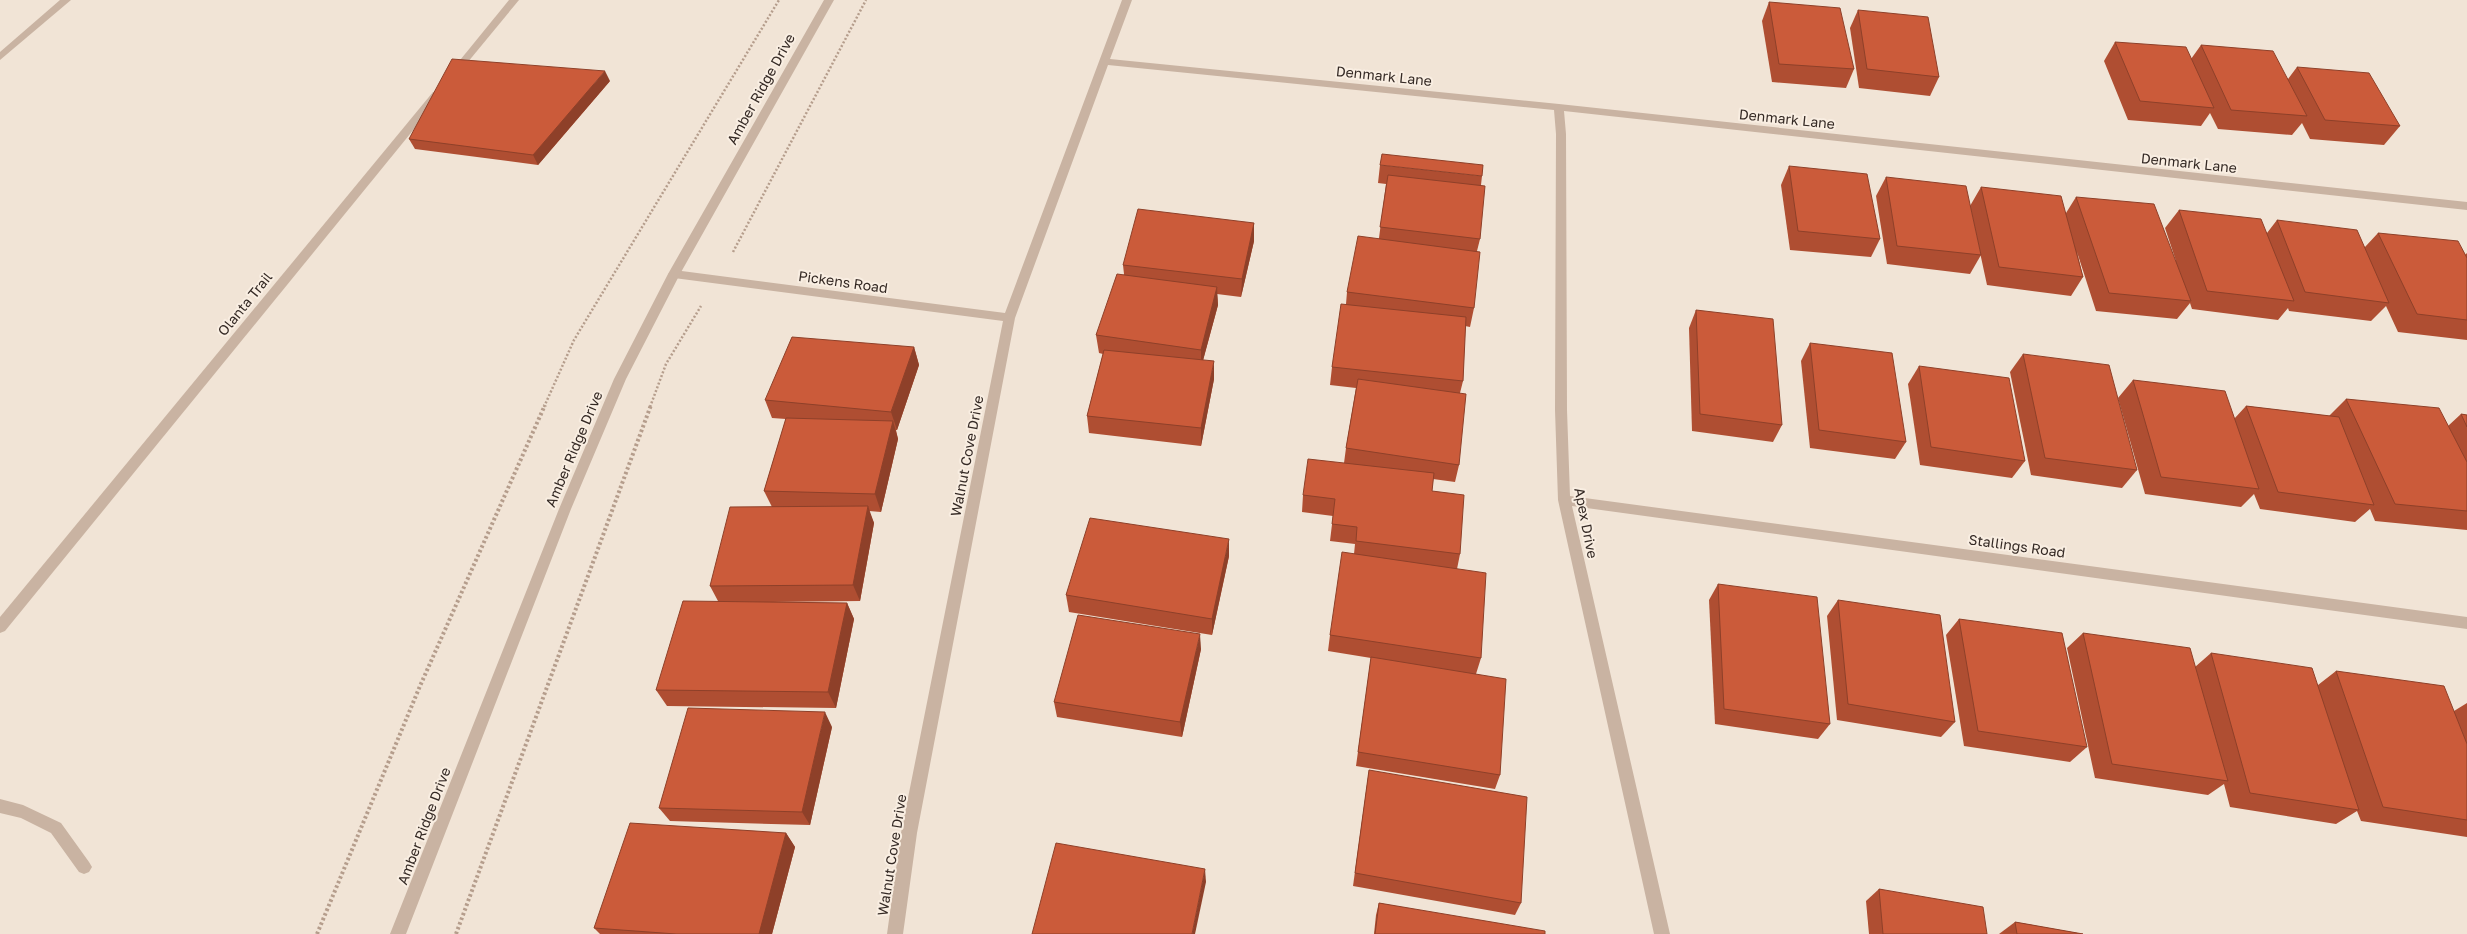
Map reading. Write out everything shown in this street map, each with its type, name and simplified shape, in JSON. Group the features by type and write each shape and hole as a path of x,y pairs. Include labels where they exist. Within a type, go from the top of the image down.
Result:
{"street":[{"path":"0,57 66,0"},
{"name":"Olanta Trail","path":"0,627 514,0"},
{"name":"Amber Ridge Drive","path":"398,934 565,509 620,379 674,274 829,0"},
{"name":"Walnut Cove Drive","path":"895,934 909,833 1009,318 1127,0"},
{"name":"Denmark Lane","path":"1103,61 1559,107 2467,206"},
{"name":"Apex Drive","path":"1559,107 1561,410 1564,500 1662,934"},
{"name":"Pickens Road","path":"674,274 1009,318"},
{"name":"Stallings Road","path":"1564,500 2467,623"},
{"path":"0,806 23,812 56,828 84,866"}],"path":[{"path":"318,934 420,686 574,340 779,0"},
{"path":"456,934 666,364 735,248 866,0"}],"building":[{"path":"1769,2 1840,8 1854,69 1779,64"},
{"path":"1858,10 1928,17 1939,77 1867,69"},
{"path":"2115,42 2186,47 2214,108 2140,101"},
{"path":"2201,45 2273,51 2307,116 2231,110"},
{"path":"452,59 605,71 533,155 409,139"},
{"path":"2297,67 2369,73 2400,126 2325,120"},
{"path":"1382,154 1483,165 1482,176 1380,165"},
{"path":"1789,166 1867,174 1880,239 1798,231"},
{"path":"1388,175 1485,186 1480,239 1380,227"},
{"path":"1886,177 1966,186 1981,255 1897,246"},
{"path":"1981,187 2061,196 2083,277 1999,267"},
{"path":"2076,197 2154,204 2191,301 2109,293"},
{"path":"1138,209 1254,223 1242,279 1123,265"},
{"path":"2179,210 2261,219 2294,301 2207,291"},
{"path":"2277,220 2357,230 2389,303 2305,292"},
{"path":"2378,233 2458,241 2467,258 2467,320 2417,314"},
{"path":"1358,236 1480,252 1474,308 1347,292"},
{"path":"1117,274 1217,287 1201,350 1096,335"},
{"path":"1341,304 1466,317 1463,381 1332,367"},
{"path":"1696,310 1773,319 1782,425 1700,414"},
{"path":"792,337 914,347 891,412 765,400"},
{"path":"1810,343 1892,353 1906,442 1819,430"},
{"path":"1104,350 1214,361 1201,428 1087,416"},
{"path":"2023,354 2109,365 2137,470 2045,458"},
{"path":"1919,366 2009,378 2025,461 1931,447"},
{"path":"1358,379 1466,394 1459,465 1346,448"},
{"path":"2133,380 2225,391 2259,489 2161,477"},
{"path":"2346,399 2439,408 2467,462 2467,511 2395,504"},
{"path":"2246,406 2339,417 2374,505 2278,492"},
{"path":"2461,414 2467,415 2467,427"},
{"path":"786,418 893,421 875,494 764,491"},
{"path":"1308,459 1434,473 1432,491 1464,495 1460,554 1356,541 1357,527 1332,524 1335,499 1303,495"},
{"path":"868,506 853,585 710,586 730,507"},
{"path":"1090,518 1229,539 1212,619 1066,595"},
{"path":"1342,552 1486,573 1481,658 1330,635"},
{"path":"1718,584 1817,597 1830,724 1724,709"},
{"path":"1838,600 1940,615 1955,722 1848,704"},
{"path":"683,601 847,603 828,692 656,690"},
{"path":"1078,615 1200,634 1180,722 1054,702"},
{"path":"1959,619 2062,633 2087,747 1978,731"},
{"path":"2083,633 2190,648 2228,781 2112,764"},
{"path":"2211,653 2312,668 2359,810 2250,793"},
{"path":"1371,657 1506,679 1500,775 1358,752"},
{"path":"2336,671 2444,686 2467,744 2467,820 2383,807"},
{"path":"688,708 825,712 802,812 659,808"},
{"path":"1369,770 1527,797 1521,903 1355,873"},
{"path":"630,823 786,833 759,934 676,934 594,928"},
{"path":"1056,843 1205,869 1192,934 1032,934"},
{"path":"1879,889 1983,907 1987,934 1883,934"},
{"path":"1379,903 1545,931 1545,934 1375,934"},
{"path":"2015,922 2083,934 2017,934"}]}
